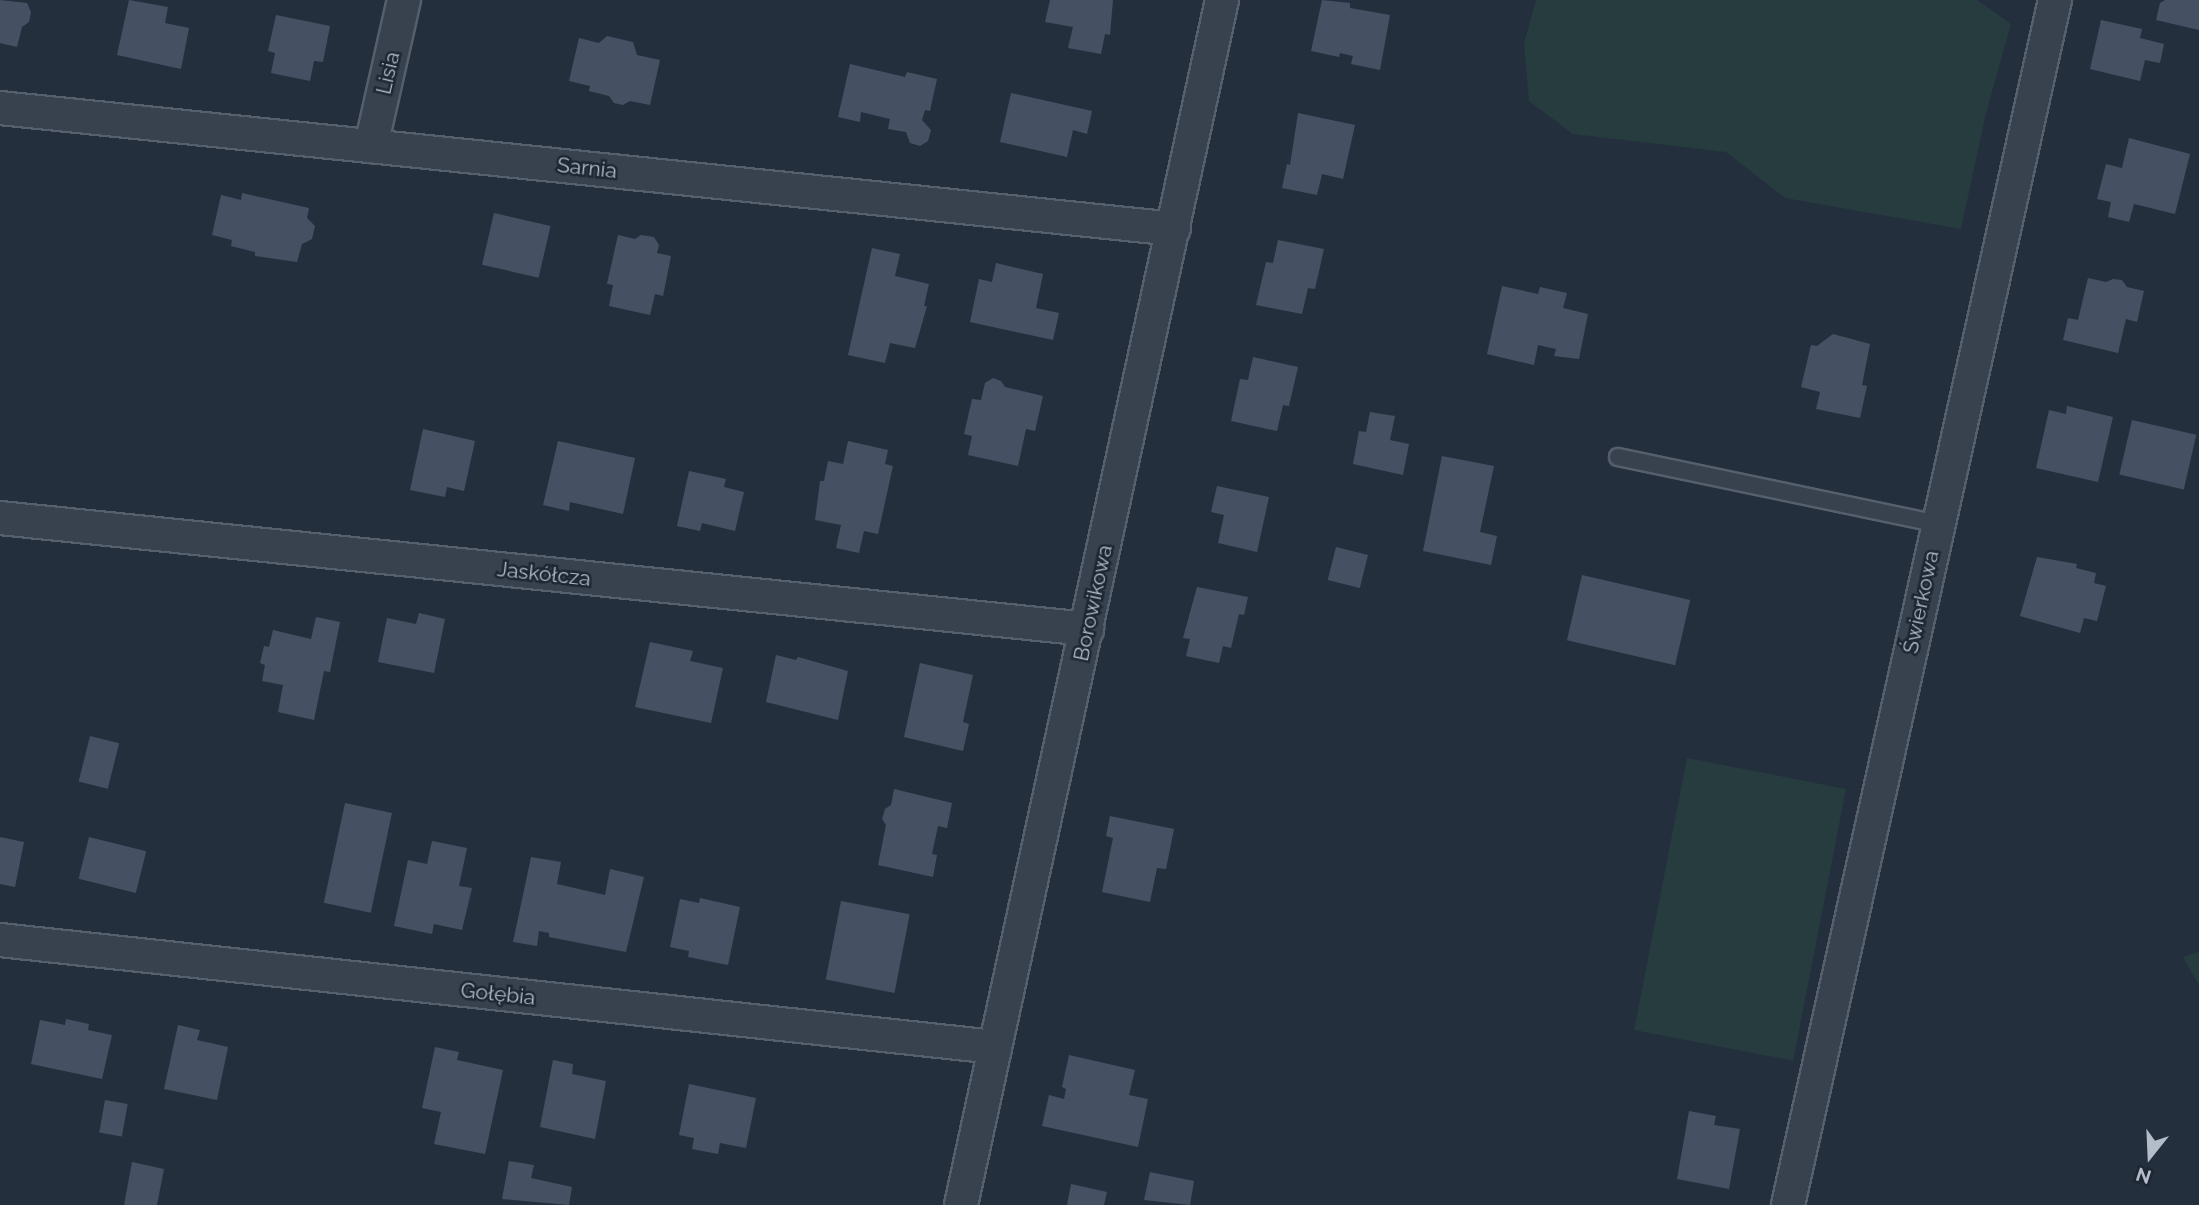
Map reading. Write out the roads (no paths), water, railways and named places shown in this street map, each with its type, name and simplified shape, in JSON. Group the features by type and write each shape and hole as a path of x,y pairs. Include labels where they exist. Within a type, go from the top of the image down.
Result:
{"street":[{"name":"Lisia","path":"371,146 404,0"},
{"name":"Borowikowa","path":"961,1205 1223,0"},
{"name":"Świerkowa","path":"1788,1205 2055,0"},
{"name":"Sarnia","path":"0,108 1174,229"},
{"name":"Jaskółcza","path":"0,518 1087,629"},
{"name":"Gołębia","path":"0,940 995,1047"}],"lane":[{"path":"1618,457 1938,524"}]}
